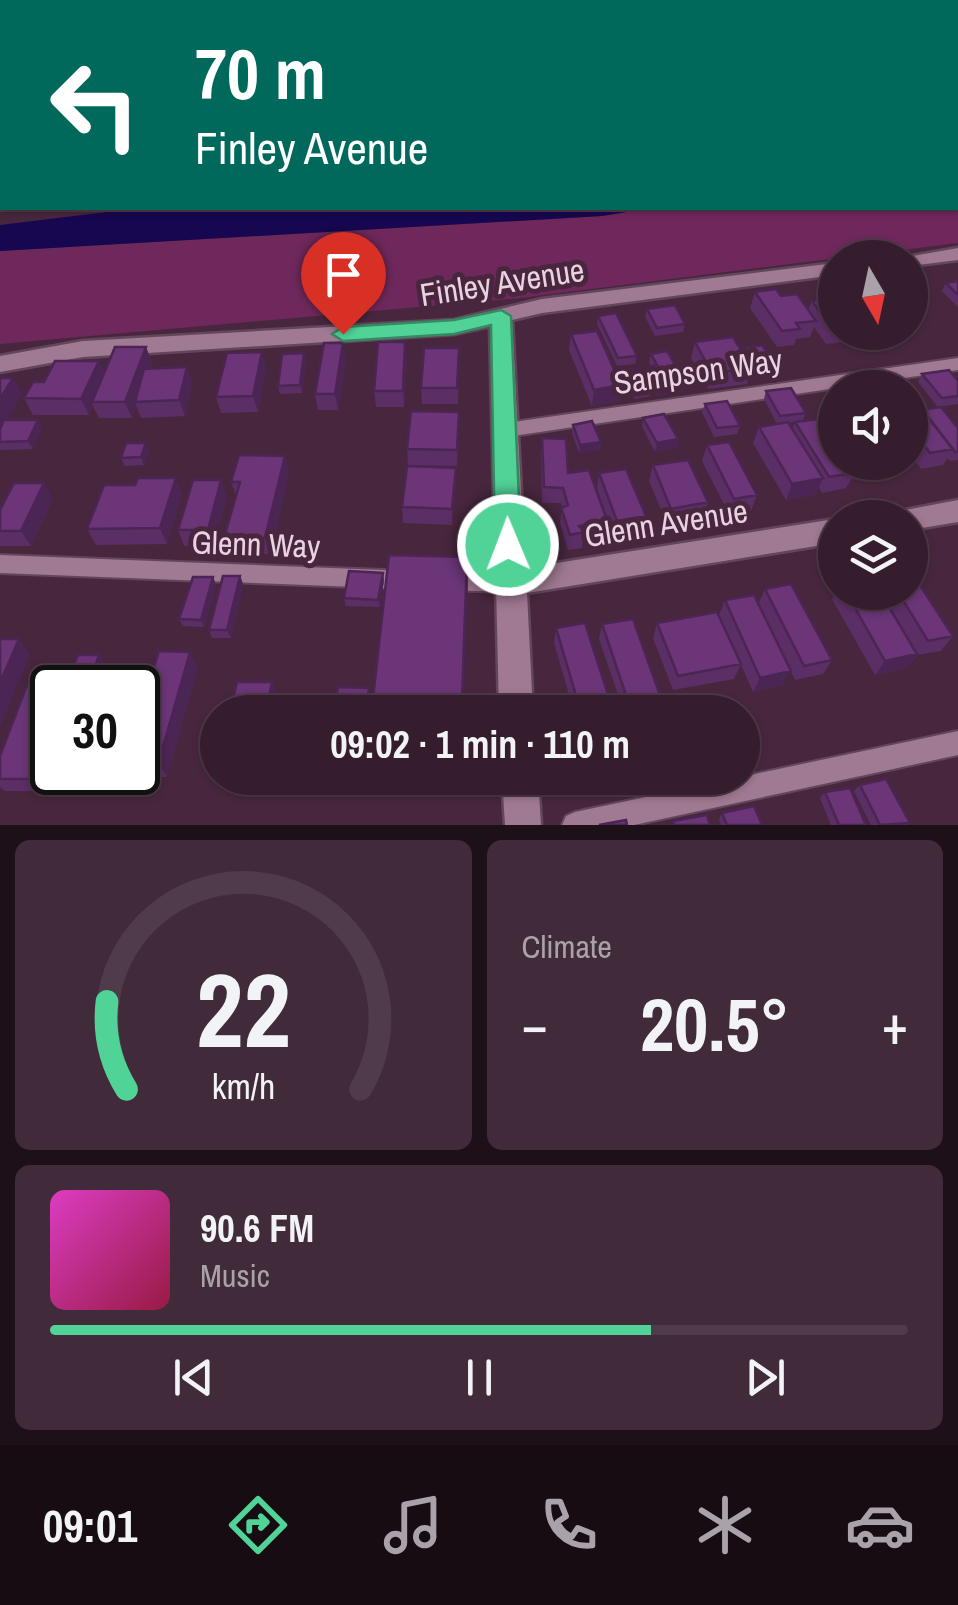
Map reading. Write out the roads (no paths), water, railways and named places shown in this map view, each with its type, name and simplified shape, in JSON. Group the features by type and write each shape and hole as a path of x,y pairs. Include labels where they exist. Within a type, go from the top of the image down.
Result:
{"street":[{"path":"928,258 958,254"},
{"name":"Finley Avenue","path":"0,364 84,349 454,327 542,306 818,272"},
{"path":"501,316 515,695"},
{"path":"928,516 958,512"},
{"name":"Glenn Avenue","path":"509,584 818,534"},
{"path":"521,795 523,825"}],"lane":[{"name":"Sampson Way","path":"506,430 958,364"},
{"name":"Glenn Way","path":"0,564 509,584"},
{"path":"575,825 958,742"}]}
